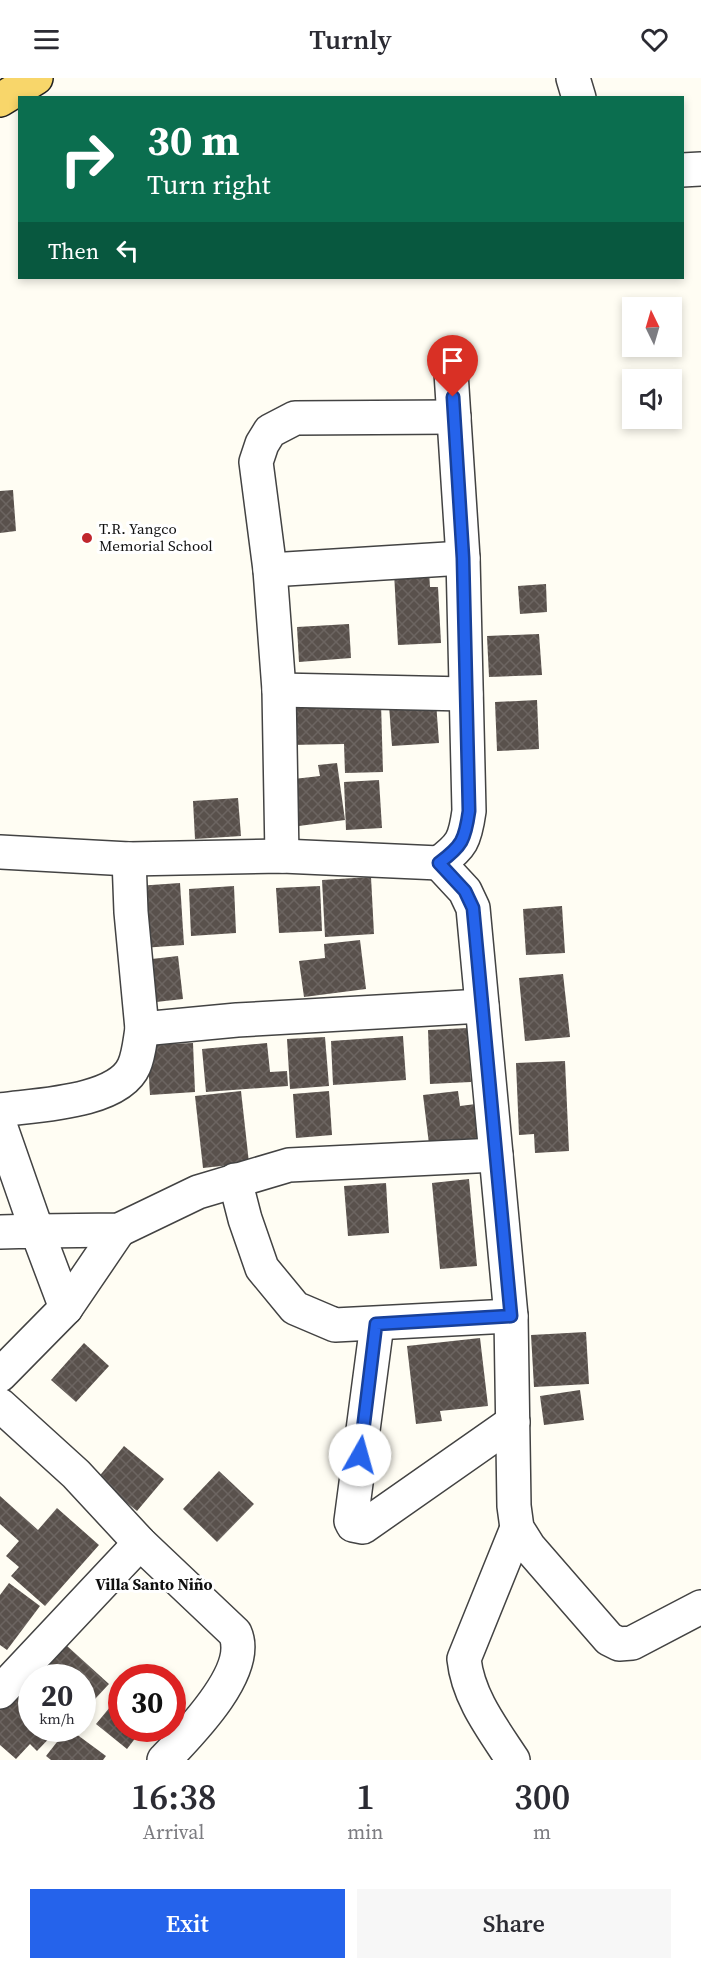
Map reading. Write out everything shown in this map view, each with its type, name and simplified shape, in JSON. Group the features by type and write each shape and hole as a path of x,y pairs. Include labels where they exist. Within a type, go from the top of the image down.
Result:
{"main road":[{"path":"0,100 36,78"}],"street":[{"path":"573,78 578,96"},
{"path":"684,170 701,169"},
{"path":"0,852 129,859 282,856 439,863 459,848 466,833 469,811 463,558 450,357"},
{"path":"282,856 279,690 270,570 256,462 262,444 270,431 295,418 454,417"},
{"path":"270,570 463,558"},
{"path":"279,690 466,694"},
{"path":"0,1110 102,1094 123,1080 134,1067 142,1029 131,912 129,859"},
{"path":"439,863 465,891 473,908 511,1316 517,1528 464,1659 466,1680 482,1712 513,1760"},
{"path":"142,1029 237,1020 482,1006"},
{"path":"0,1125 66,1308"},
{"path":"0,1232 119,1230 198,1192 235,1179 289,1165 496,1155"},
{"path":"235,1179 245,1219 262,1268 295,1308 335,1325 511,1316"},
{"path":"0,1375 66,1308 119,1230"},
{"path":"376,1324 351,1521 354,1525 363,1527 513,1422"},
{"path":"0,1405 76,1474 140,1543 235,1633 240,1642 239,1658 213,1703 164,1760"},
{"path":"517,1528 529,1547 609,1639 619,1644 632,1643 701,1607"},
{"path":"0,1692 140,1543"}],"building":[{"path":"13,490 16,531 0,533 0,491"},
{"path":"429,571 430,587 438,587 441,643 398,645 394,573"},
{"path":"546,584 547,612 520,614 518,586"},
{"path":"349,624 351,658 299,662 297,627"},
{"path":"539,634 542,675 489,677 487,636"},
{"path":"537,700 539,749 497,751 495,702"},
{"path":"436,702 439,743 392,746 389,705"},
{"path":"381,703 383,772 345,773 344,744 289,745 289,704"},
{"path":"337,763 345,820 291,827 285,780 320,776 318,765"},
{"path":"379,780 382,828 346,830 344,782"},
{"path":"238,798 241,836 195,839 193,801"},
{"path":"371,877 374,934 325,937 322,880"},
{"path":"180,883 184,945 142,948 137,886"},
{"path":"234,886 236,933 191,936 189,889"},
{"path":"320,886 322,931 279,933 276,888"},
{"path":"562,906 565,953 526,955 523,909"},
{"path":"360,940 366,989 304,997 299,961 325,958 324,944"},
{"path":"178,956 183,999 147,1003 143,960"},
{"path":"563,974 570,1037 525,1041 519,978"},
{"path":"468,1028 471,1082 430,1084 428,1030"},
{"path":"403,1036 406,1080 333,1085 331,1041"},
{"path":"325,1037 329,1086 290,1089 287,1039"},
{"path":"193,1043 195,1092 150,1095 147,1045"},
{"path":"267,1043 270,1072 287,1071 288,1086 206,1092 202,1049"},
{"path":"565,1061 569,1151 535,1153 534,1134 519,1135 516,1063"},
{"path":"241,1091 249,1163 203,1168 195,1096"},
{"path":"329,1091 332,1135 296,1138 293,1094"},
{"path":"458,1091 460,1106 476,1104 480,1138 429,1144 423,1095"},
{"path":"469,1179 477,1266 440,1269 432,1183"},
{"path":"386,1183 389,1233 348,1236 344,1186"},
{"path":"586,1332 589,1384 534,1387 531,1335"},
{"path":"480,1338 488,1406 440,1411 442,1421 416,1424 407,1346"},
{"path":"84,1343 109,1366 76,1402 51,1380"},
{"path":"580,1390 584,1420 544,1425 540,1396"},
{"path":"124,1446 164,1479 137,1511 97,1479"},
{"path":"219,1471 254,1504 217,1542 183,1509"},
{"path":"0,1496 38,1530 57,1508 99,1545 45,1606 11,1576 19,1567 6,1556 19,1541 0,1524"},
{"path":"9,1583 40,1606 7,1650 0,1645 0,1595"},
{"path":"66,1645 87,1664 49,1664"},
{"path":"96,1672 108,1685 96,1698"},
{"path":"18,1679 18,1742 46,1742 37,1751 30,1744 16,1759 0,1745 0,1698"},
{"path":"108,1709 108,1734 96,1724"},
{"path":"57,1742 87,1742 106,1756 103,1760 51,1760 46,1756"},
{"path":"118,1742 132,1742 127,1749"}],"place":[{"name":"T.R. Yangco Memorial School","path":"87,538"}],"district":[{"name":"Villa Santo Niño","path":"154,1584"}],"route":[{"path":"360,1455 376,1324 511,1316 473,908 465,891 439,863 459,848 466,833 469,811 463,558 453,397"}]}
